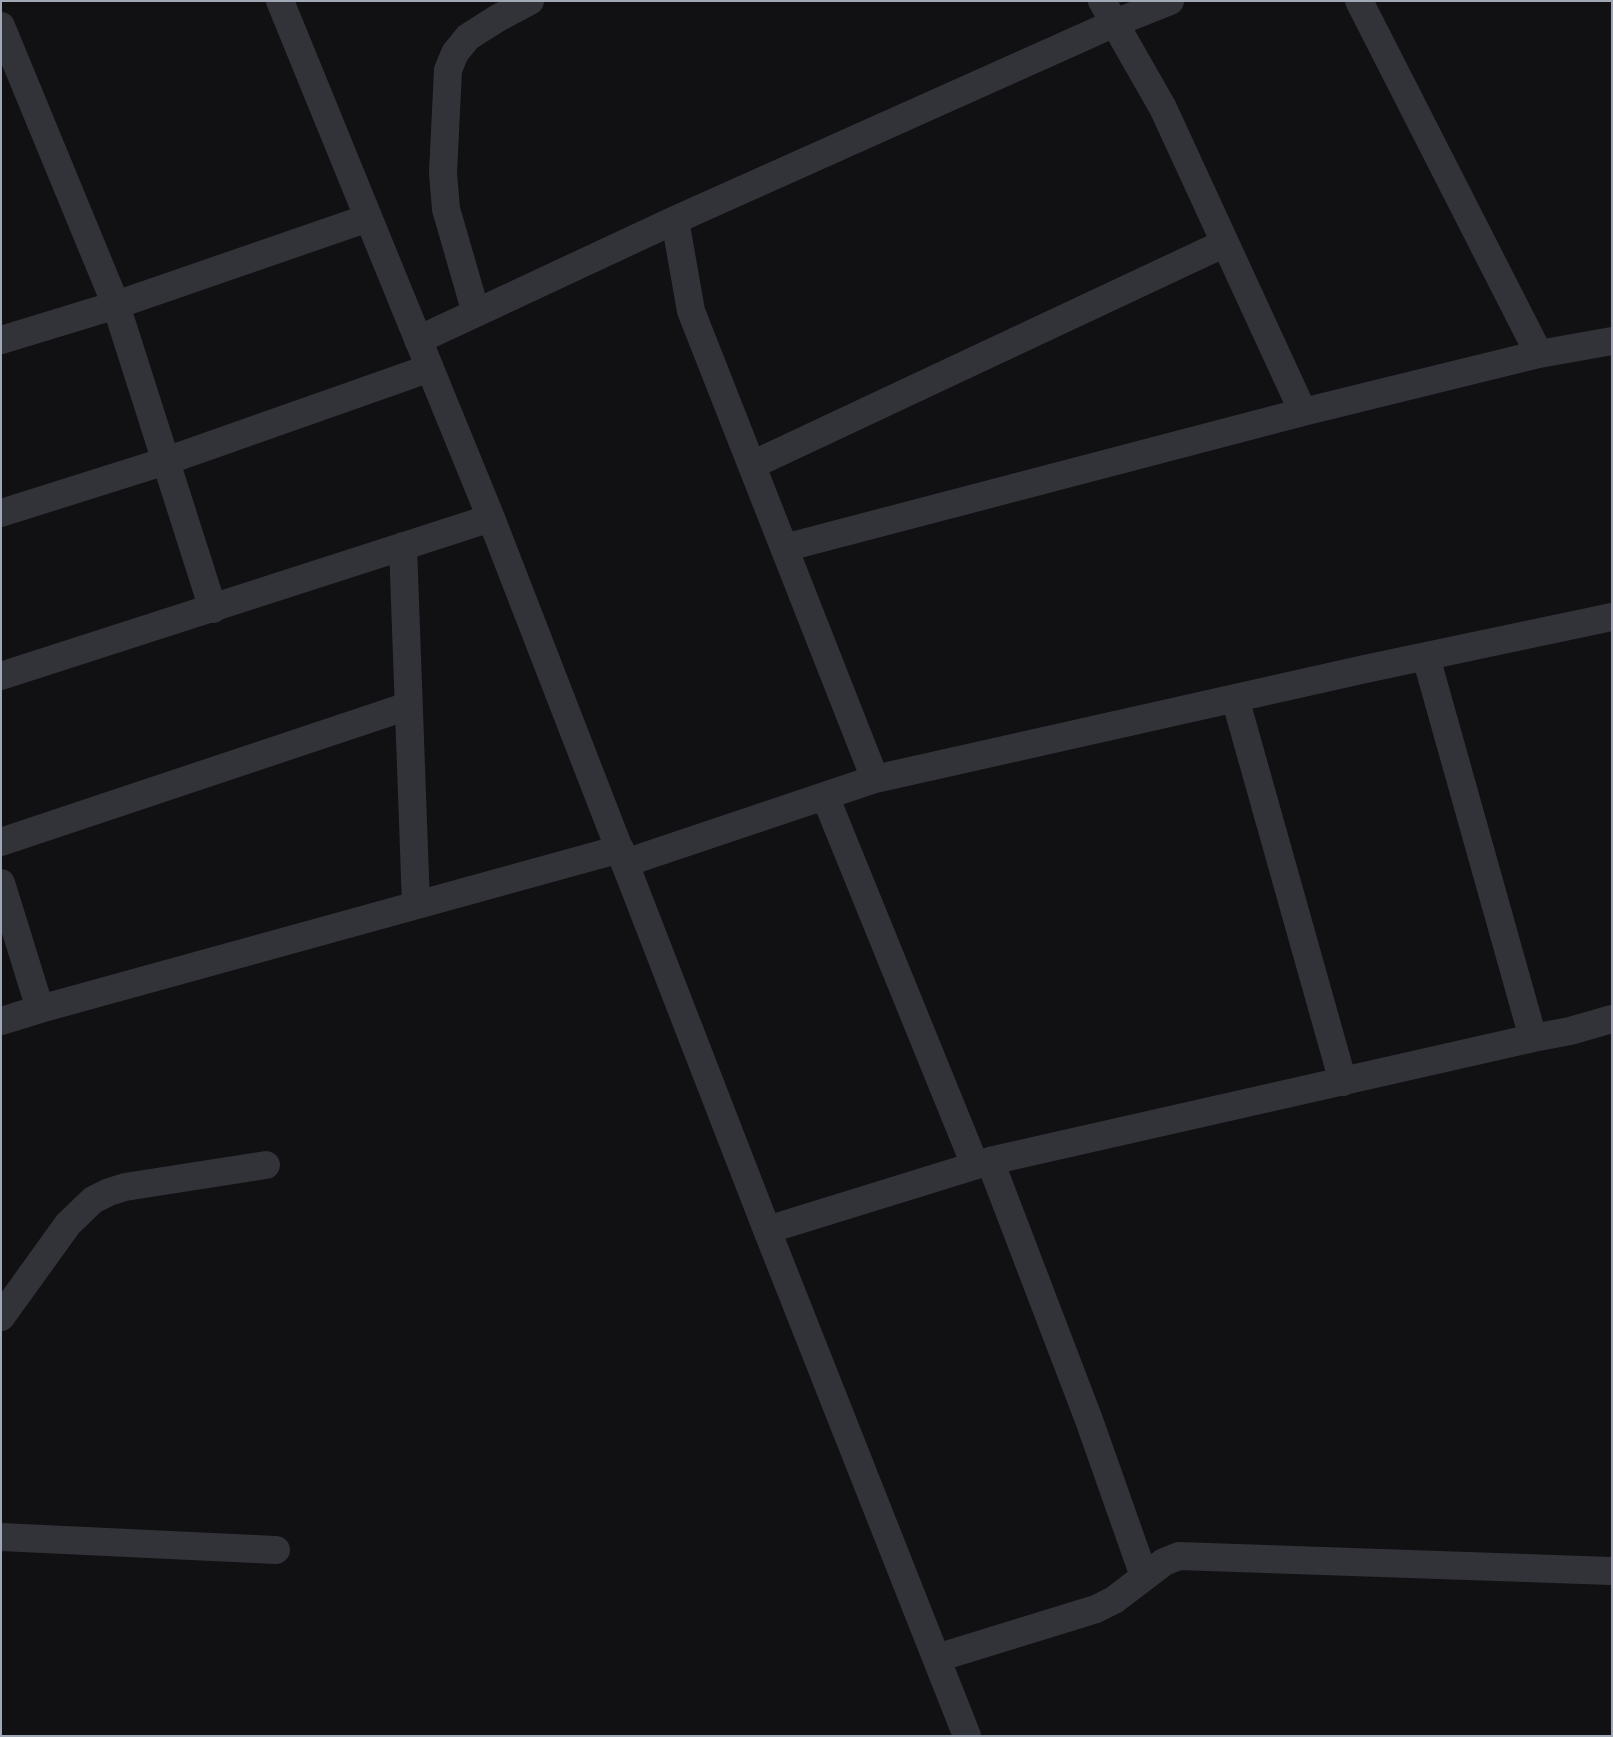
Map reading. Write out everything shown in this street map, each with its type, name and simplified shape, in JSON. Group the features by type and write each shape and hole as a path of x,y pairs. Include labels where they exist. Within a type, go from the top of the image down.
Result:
{"street":[{"path":"280,1 490,518 767,1230 967,1736"},
{"path":"476,313 446,209 443,174 448,70 455,53 468,37 530,1"},
{"path":"418,340 675,220 1108,12 1170,1"},
{"path":"1359,1 1539,354"},
{"path":"1108,12 1163,108 1303,412"},
{"path":"1,26 116,305 213,609"},
{"path":"1,340 116,305 368,218"},
{"path":"675,220 691,311 875,779"},
{"path":"752,465 1226,243"},
{"path":"784,548 1303,412 1539,354 1612,341"},
{"path":"1,514 166,462 430,368"},
{"path":"1,676 490,518"},
{"path":"402,546 416,905"},
{"path":"1,1021 416,905 622,856 825,796 875,779 1235,698 1612,617"},
{"path":"1426,657 1533,1038"},
{"path":"1235,698 1344,1082"},
{"path":"1,842 408,706"},
{"path":"825,796 982,1163 1089,1420 1144,1576"},
{"path":"1,883 40,1009"},
{"path":"767,1230 982,1163 1570,1031 1612,1019"},
{"path":"1,1317 68,1224 94,1200 109,1192 125,1187 266,1165"},
{"path":"1,1537 276,1550"},
{"path":"936,1658 1096,1609 1114,1600 1164,1562 1179,1556 1612,1571"}]}
